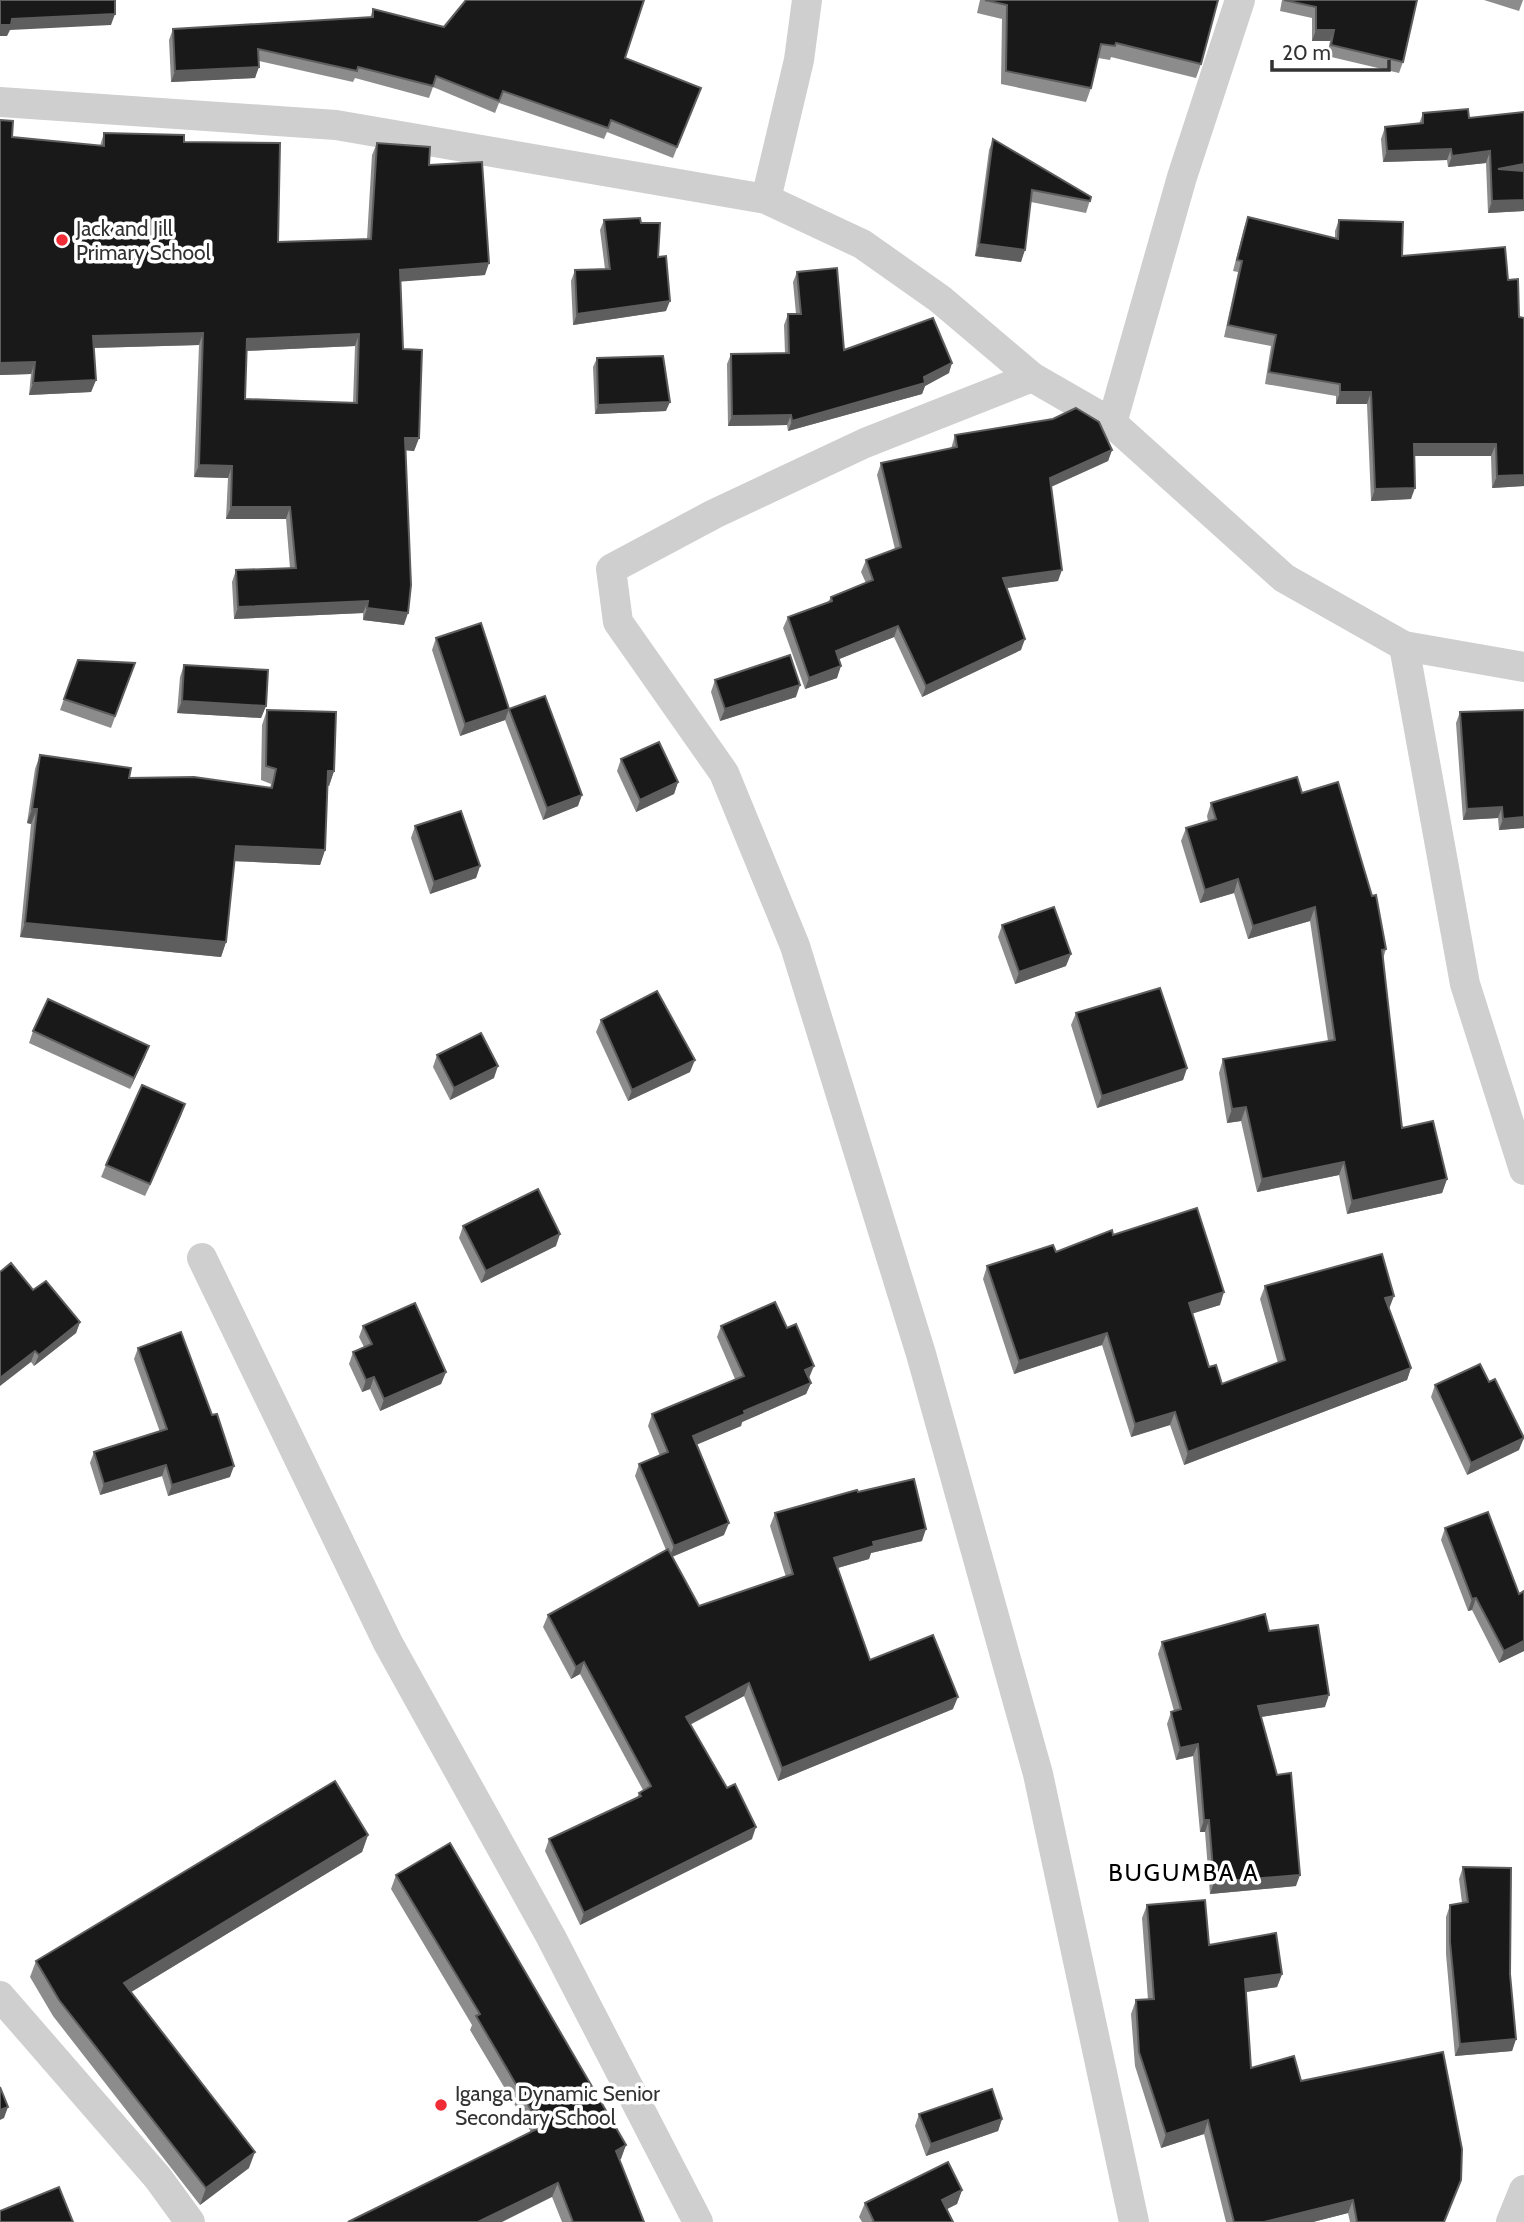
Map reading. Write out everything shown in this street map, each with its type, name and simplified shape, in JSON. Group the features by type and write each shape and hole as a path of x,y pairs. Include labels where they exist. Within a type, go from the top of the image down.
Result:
{"street":[{"path":"766,200 799,60 807,0"},
{"path":"1112,423 1182,177 1240,0"},
{"path":"0,102 336,125 766,200 862,244 940,299 1032,377 1112,423 1284,578 1404,646 1524,667"},
{"path":"1032,377 865,443 714,514 611,569 618,622 724,773 795,946 921,1354 1038,1774 1134,2222"},
{"path":"1404,646 1465,984 1524,1170"},
{"path":"202,1258 388,1643 551,1937 698,2222"},
{"path":"0,1996 158,2178 190,2222"},
{"path":"1511,2222 1524,2190"}],"building":[{"path":"0,0 115,0 115,14 12,19 11,25 0,25"},
{"path":"466,0 644,0 625,58 701,88 677,147 611,120 608,128 503,91 499,101 436,76 433,86 358,67 357,71 258,49 259,67 175,71 173,29 373,17 373,9 444,27"},
{"path":"985,0 1218,0 1201,64 1116,43 1115,46 1101,44 1091,88 1006,71 1007,5"},
{"path":"1284,0 1417,0 1403,62 1331,45 1334,30 1316,30 1316,7"},
{"path":"1468,109 1469,118 1524,112 1524,164 1498,169 1524,171 1524,200 1492,201 1490,151 1452,156 1451,149 1387,151 1385,127 1423,123 1423,113"},
{"path":"0,120 13,121 12,137 104,146 104,133 184,135 184,142 280,143 278,242 371,239 377,143 430,147 429,165 482,162 489,263 400,270 403,349 422,350 419,438 405,438 411,585 408,613 367,608 368,601 238,607 236,570 296,568 290,507 231,507 232,466 199,465 203,333 93,336 96,380 33,383 35,362 0,363","holes":["359,334 357,403 245,399 247,339"]},
{"path":"993,139 1091,197 1090,201 1032,190 1025,250 979,244"},
{"path":"1248,217 1338,239 1339,220 1403,222 1402,256 1505,247 1508,280 1518,279 1519,317 1524,318 1524,475 1497,476 1496,444 1414,444 1415,488 1375,489 1371,392 1340,392 1340,384 1269,372 1276,335 1228,325 1242,261 1237,260"},
{"path":"640,218 641,223 660,223 658,257 666,256 670,301 577,314 575,270 610,269 604,220"},
{"path":"837,268 844,350 933,318 952,363 924,377 925,383 792,421 791,415 732,416 731,354 789,353 788,314 801,314 797,272"},
{"path":"663,356 670,402 598,405 597,358"},
{"path":"1076,408 1099,422 1112,450 1050,478 1062,570 1003,578 1025,639 926,686 898,626 836,651 841,666 809,678 788,617 832,601 831,597 873,580 866,560 901,547 881,463 957,447 955,435 1053,419"},
{"path":"481,623 509,709 465,724 436,638"},
{"path":"790,655 800,685 725,709 715,680"},
{"path":"78,660 135,663 115,716 64,699"},
{"path":"184,665 268,670 266,706 182,701"},
{"path":"545,696 582,795 547,808 509,709"},
{"path":"267,710 336,712 334,771 328,771 325,850 236,846 226,942 25,923 37,809 32,809 40,755 131,768 129,778 194,777 272,788 276,769 266,766"},
{"path":"1524,710 1524,817 1503,819 1502,807 1467,809 1460,712"},
{"path":"659,742 678,782 640,800 621,759"},
{"path":"1297,777 1302,793 1338,782 1372,896 1376,895 1386,949 1382,950 1402,1128 1433,1121 1447,1179 1352,1201 1344,1162 1262,1179 1246,1107 1232,1109 1223,1059 1335,1040 1315,907 1253,926 1238,879 1205,890 1186,828 1216,819 1211,803"},
{"path":"461,811 480,866 434,882 415,826"},
{"path":"1054,907 1071,954 1019,972 1002,925"},
{"path":"1160,988 1187,1068 1102,1096 1076,1013"},
{"path":"657,991 695,1060 632,1090 601,1020"},
{"path":"48,999 149,1046 134,1078 33,1031"},
{"path":"481,1033 498,1066 454,1088 437,1055"},
{"path":"142,1085 185,1104 150,1184 106,1165"},
{"path":"538,1189 560,1234 486,1271 463,1226"},
{"path":"1197,1208 1224,1292 1189,1303 1209,1367 1216,1365 1222,1384 1285,1360 1265,1286 1382,1254 1394,1296 1385,1298 1411,1368 1188,1452 1175,1412 1135,1424 1107,1333 1019,1361 987,1266 1053,1245 1056,1252 1112,1230 1113,1235"},
{"path":"11,1263 33,1290 46,1281 80,1322 39,1355 35,1351 0,1378 0,1272"},
{"path":"775,1302 787,1328 796,1324 814,1366 805,1370 811,1383 693,1436 729,1523 674,1546 639,1464 668,1452 652,1414 744,1376 721,1326"},
{"path":"415,1303 446,1372 384,1399 374,1377 366,1380 353,1352 372,1344 363,1326"},
{"path":"181,1332 212,1415 217,1414 234,1466 172,1485 166,1465 104,1484 94,1452 167,1429 138,1348"},
{"path":"1480,1364 1489,1382 1495,1379 1524,1438 1471,1463 1435,1385"},
{"path":"914,1479 926,1529 873,1542 874,1546 834,1558 870,1660 933,1635 958,1697 782,1768 749,1683 686,1717 727,1788 735,1784 756,1827 584,1913 549,1839 641,1796 639,1793 651,1786 584,1662 576,1667 548,1615 668,1549 699,1606 793,1574 775,1513 857,1490 858,1492"},
{"path":"1488,1512 1519,1594 1524,1591 1524,1641 1504,1651 1476,1598 1472,1599 1445,1528"},
{"path":"1265,1614 1269,1631 1318,1625 1329,1695 1258,1706 1277,1775 1291,1773 1300,1875 1214,1882 1209,1820 1204,1820 1198,1744 1180,1748 1171,1712 1181,1709 1162,1642"},
{"path":"335,1781 368,1835 124,1983 255,2152 206,2188 59,2000 36,1961"},
{"path":"450,1843 626,2145 616,2151 644,2222 573,2222 558,2183 478,2222 348,2222 541,2127 476,2016 480,2014 396,1875"},
{"path":"1463,1867 1511,1868 1510,1974 1516,2039 1460,2044 1450,1942 1450,1905 1468,1902"},
{"path":"1205,1900 1209,1945 1276,1933 1282,1974 1245,1979 1251,2068 1294,2056 1301,2081 1443,2052 1462,2149 1461,2180 1444,2222 1357,2222 1353,2200 1264,2222 1234,2222 1208,2120 1166,2134 1139,2052 1136,2000 1154,1999 1147,1905"},
{"path":"0,2087 8,2107 0,2110"},
{"path":"992,2089 1002,2119 931,2144 919,2114"},
{"path":"948,2162 962,2190 942,2200 953,2222 874,2222 865,2203"},
{"path":"59,2187 73,2222 0,2222 0,2211"}],"place":[{"name":"Jack and Jill Primary School","path":"62,240"},
{"name":"Iganga Dynamic Senior Secondary School","path":"441,2105"}],"district":[{"name":"BUGUMBA A","path":"1184,1872"}]}
